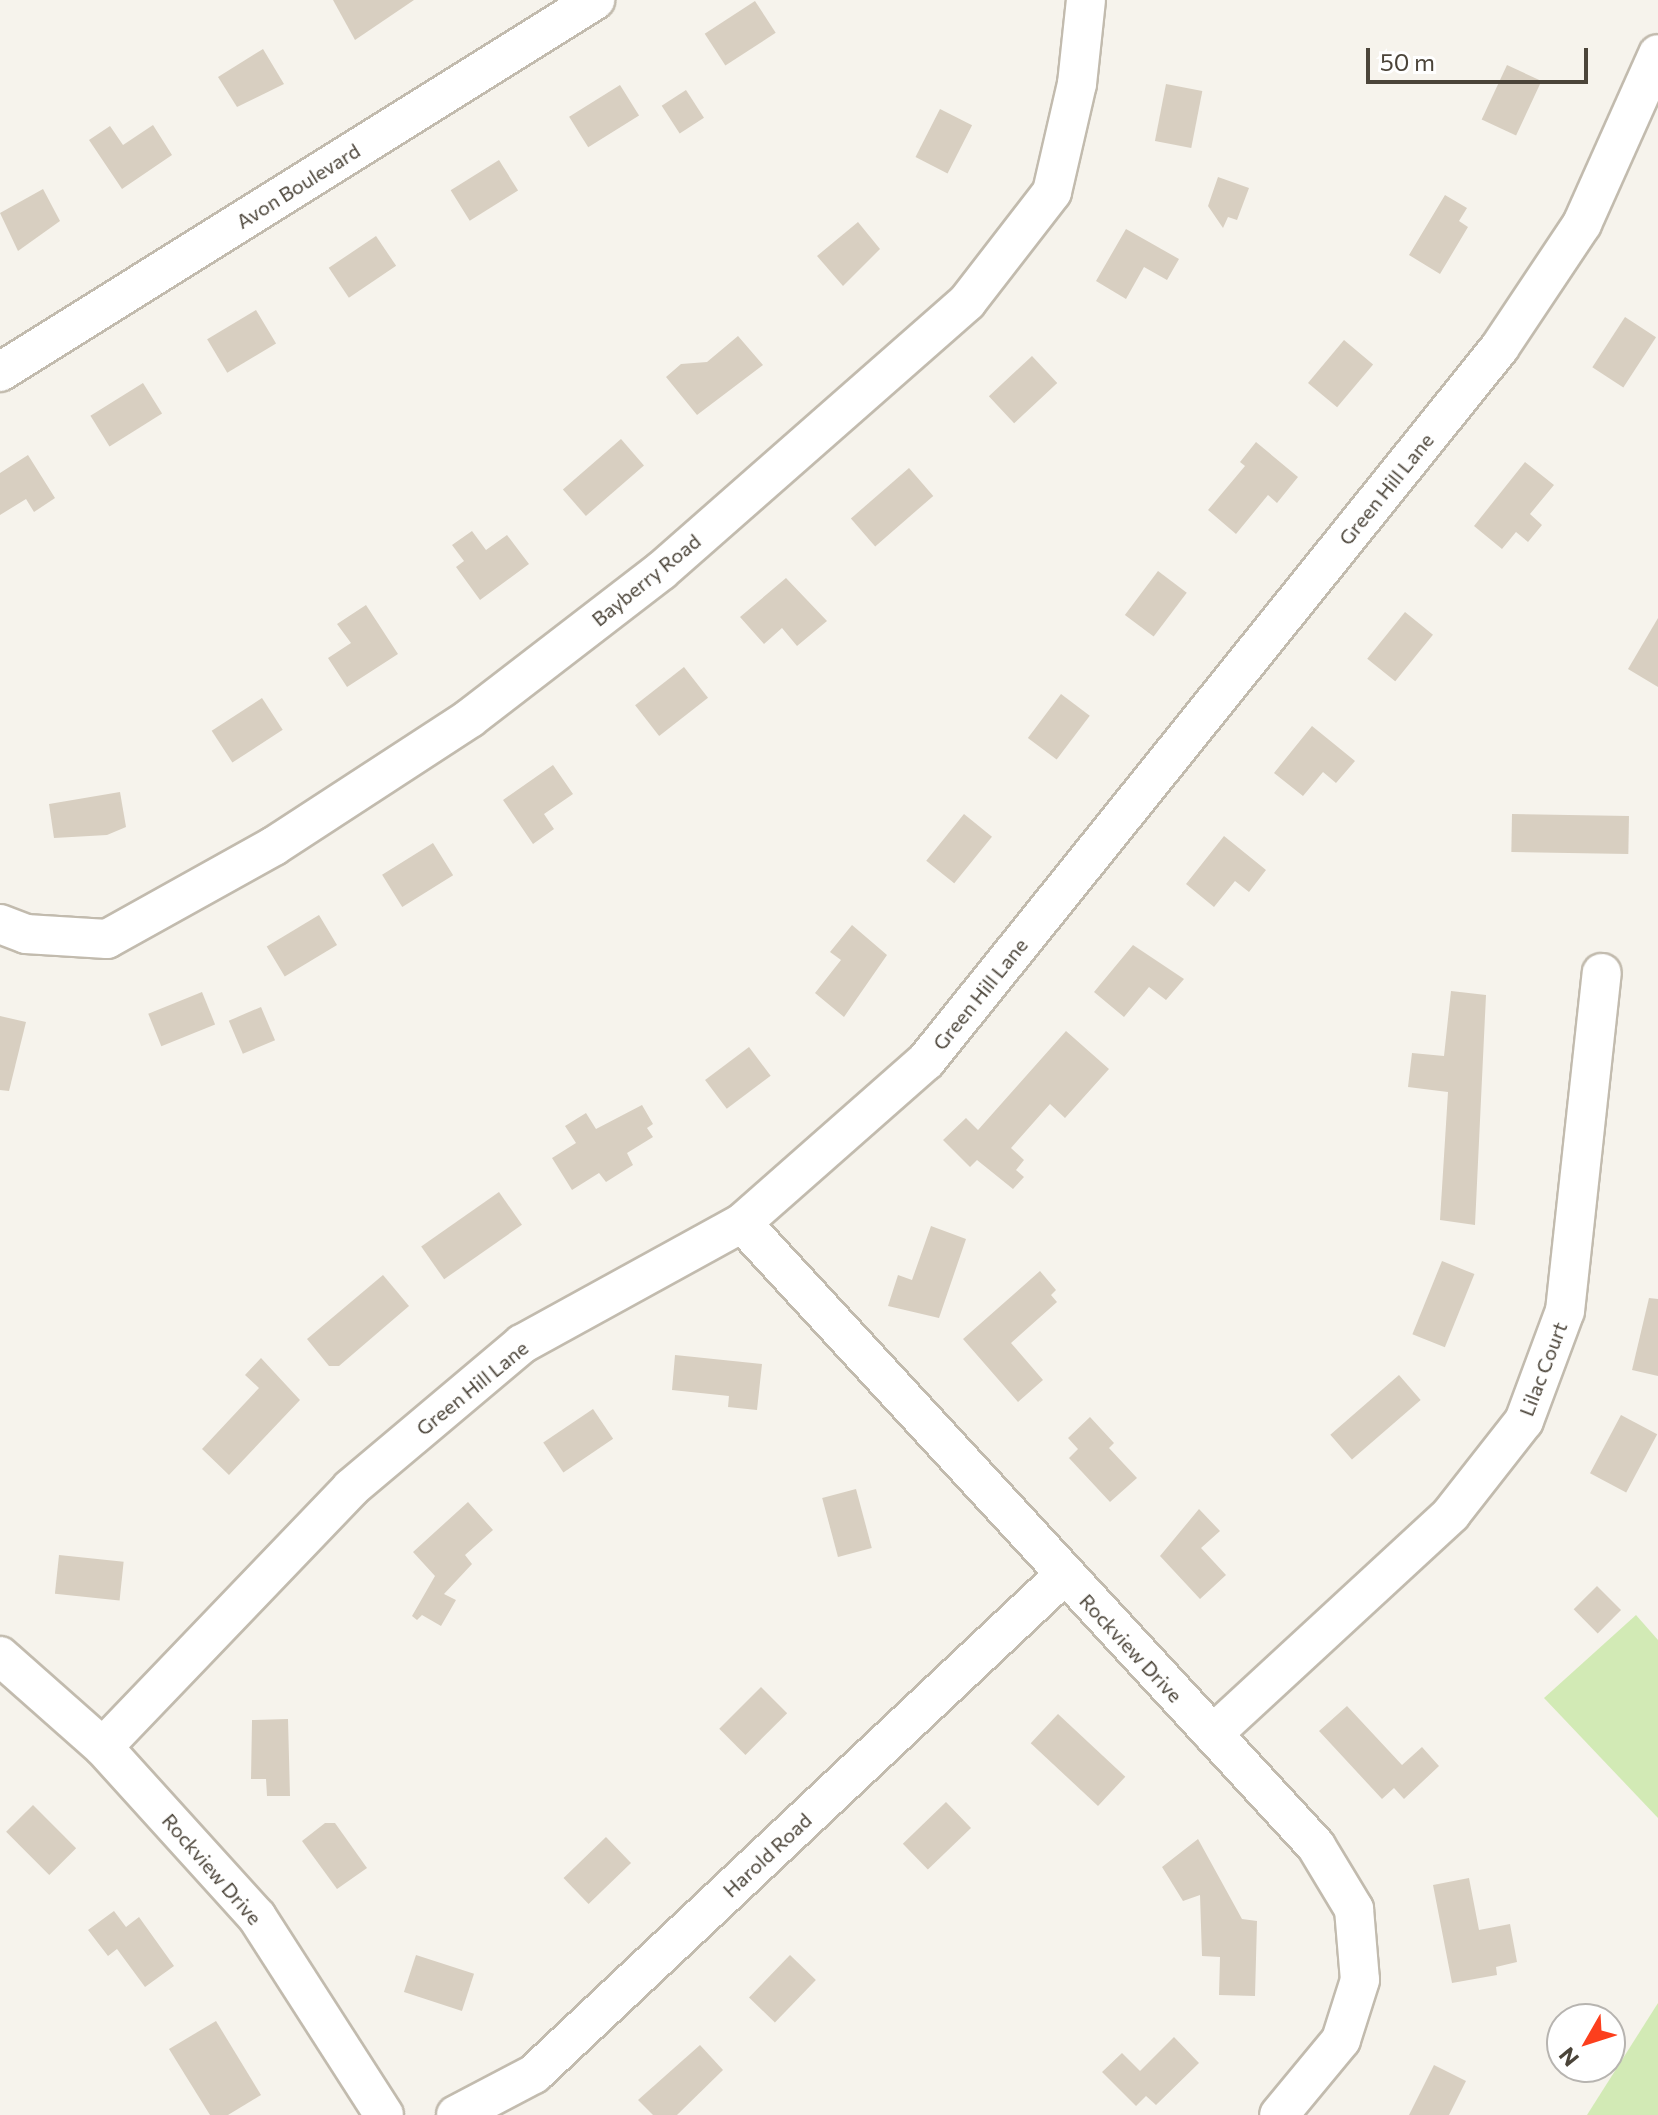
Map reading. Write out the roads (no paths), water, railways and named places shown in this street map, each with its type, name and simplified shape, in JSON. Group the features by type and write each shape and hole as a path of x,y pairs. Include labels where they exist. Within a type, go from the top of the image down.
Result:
{"street":[{"name":"Avon Boulevard","path":"0,372 595,0"},
{"name":"Bayberry Road","path":"0,924 26,934 107,939 274,846 470,718 661,571 967,302 1052,192 1077,84 1086,0"},
{"name":"Green Hill Lane","path":"103,1747 351,1488 522,1344 742,1223 926,1061 1500,347 1582,224 1658,54"},
{"name":"Lilac Court","path":"1213,1734 1451,1514 1524,1421 1565,1311 1602,973"},
{"name":"Rockview Drive","path":"742,1223 1316,1846 1354,1909 1360,1980 1341,2040 1279,2115"},
{"name":"Harold Road","path":"456,2115 534,2074 1064,1575"},
{"name":"Rockview Drive","path":"0,1656 103,1747 257,1917 384,2115"}]}
